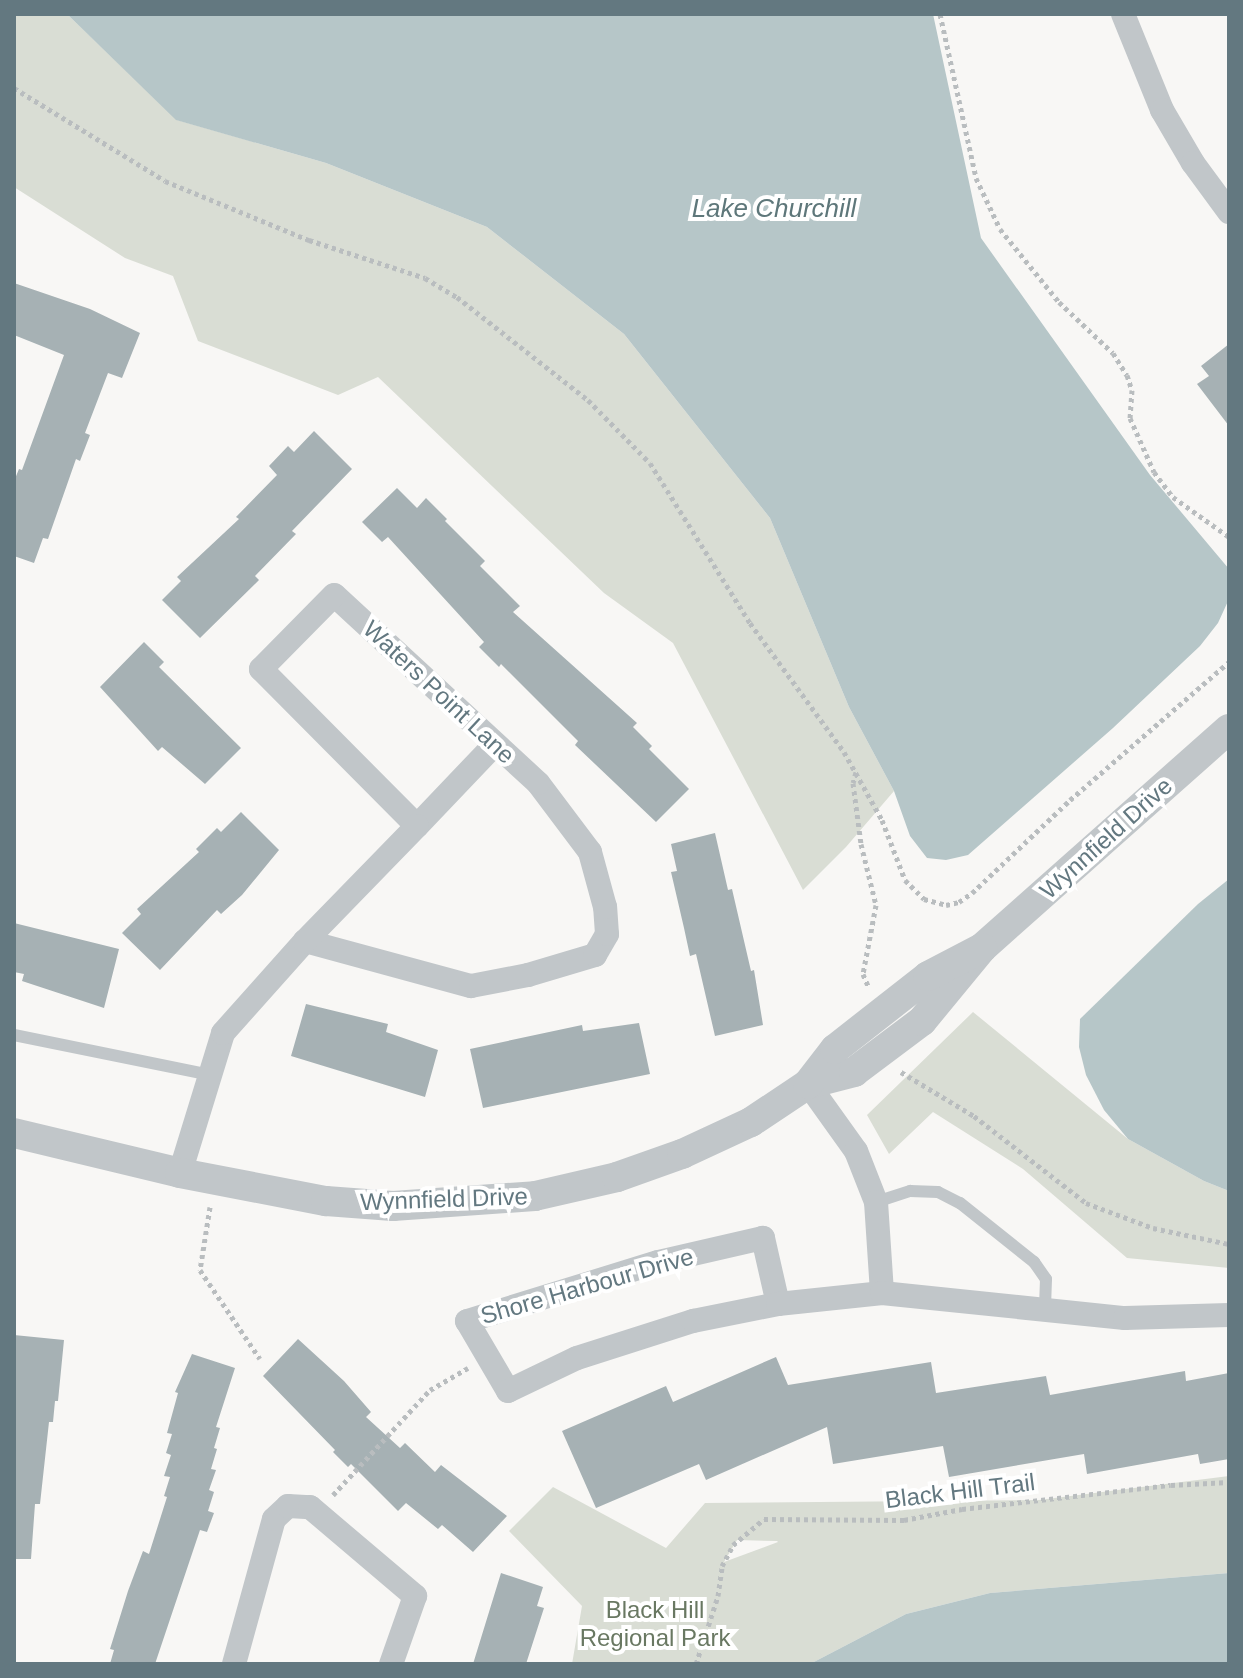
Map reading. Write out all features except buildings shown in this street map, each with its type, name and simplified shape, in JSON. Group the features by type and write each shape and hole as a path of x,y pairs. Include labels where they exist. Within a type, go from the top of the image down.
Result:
{"street":[{"path":"1123,14 1162,110 1193,163 1229,212"},
{"name":"Waters Point Lane","path":"305,941 471,986 528,975 595,955 607,934 605,907 590,852 538,783 334,595 261,669 417,826"},
{"name":"Wynnfield Drive","path":"808,1084 890,1061 982,948 1229,729"},
{"path":"180,1173 223,1033 305,941 495,744"},
{"name":"Wynnfield Drive","path":"14,1133 180,1173 326,1201 393,1206 535,1196 617,1177 682,1154 751,1122 808,1084 835,1049 928,976 982,948"},
{"path":"808,1084 856,1151 876,1202 882,1293"},
{"name":"Shore Harbour Drive","path":"778,1304 763,1238 658,1262 467,1321 508,1391 577,1358 693,1321 778,1304 882,1293 1125,1318 1229,1315"},
{"path":"234,1664 274,1519 288,1506 310,1507 415,1596 391,1664"}],"lane":[{"path":"14,1035 210,1075"},
{"path":"876,1202 910,1191 938,1192 960,1203 1034,1262 1046,1279 1045,1310"}],"path":[{"path":"940,14 976,178 1000,229 1059,302 1113,353 1127,375 1132,390 1130,418 1141,446 1164,484 1183,504 1229,537"},
{"path":"14,88 165,181 309,240 425,278 457,297 588,400 650,463 750,623 856,771 882,820 911,889 924,899 946,905 959,902 972,893 1070,800 1229,662"},
{"path":"856,771 853,783 861,844 876,905 863,974 867,986 885,1010"},
{"path":"890,1061 974,1116 1071,1195 1153,1228 1229,1244"},
{"path":"215,1180 200,1270 260,1359"},
{"path":"316,1513 430,1390 488,1357"},
{"name":"Black Hill Trail","path":"696,1664 718,1596 722,1566 733,1545 764,1519 904,1520 962,1509 1171,1485 1229,1482"}],"green space":[{"path":"14,14 67,14 177,120 326,163 487,227 624,334 770,518 849,707 894,791 846,847 803,890 673,643 604,593 378,377 338,395 198,341 173,276 125,258 14,187"},
{"path":"973,1012 1128,1139 1204,1181 1229,1191 1229,1268 1127,1258 1023,1169 933,1112 889,1154 867,1115"},
{"name":"Black Hill Regional Park","path":"1229,1476 1229,1573 990,1593 906,1614 810,1664 572,1664 582,1606 509,1531 553,1487 666,1548 705,1503 1039,1500","holes":["737,1540 778,1542 724,1562"]}],"water":[{"name":"Lake Churchill","path":"67,14 933,14 981,238 1150,475 1229,569 1229,599 1218,623 1200,646 1113,728 968,855 946,860 927,858 910,836 894,791 849,707 770,518 624,334 487,227 326,163 176,120"},
{"path":"1229,879 1229,1191 1204,1181 1128,1139 1104,1110 1086,1075 1079,1047 1080,1019 1198,904"},
{"path":"1229,1573 1229,1664 810,1664 906,1614 990,1593"}]}
